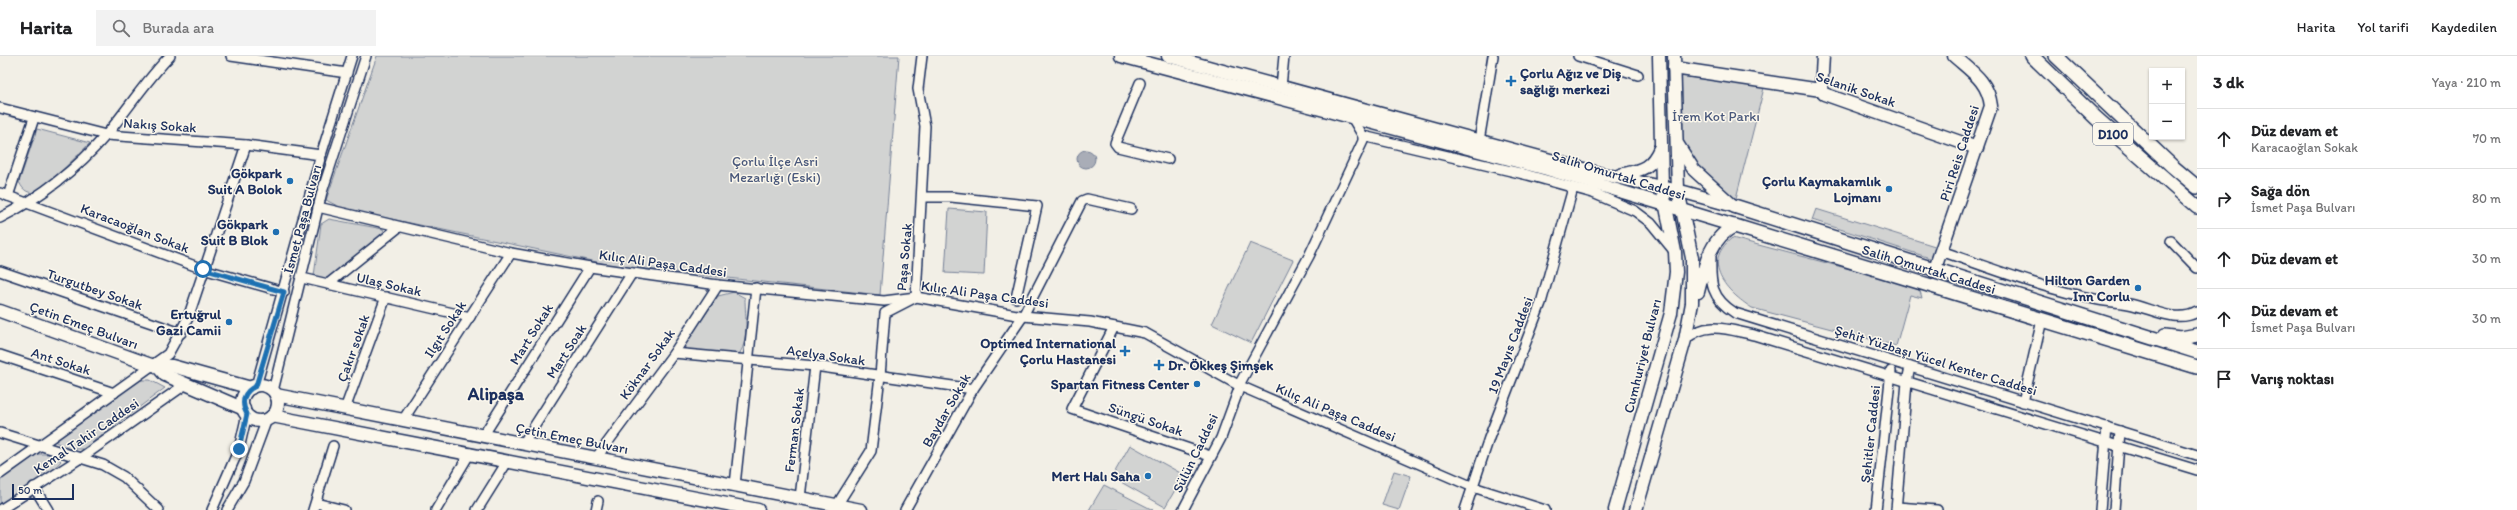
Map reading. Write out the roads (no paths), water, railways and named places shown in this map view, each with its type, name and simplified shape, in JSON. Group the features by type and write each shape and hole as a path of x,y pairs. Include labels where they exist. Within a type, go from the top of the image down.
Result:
{"highway":[{"name":"D100","path":"2032,56 2096,118 2165,181 2197,207"},
{"path":"2056,56 2172,166 2197,187"},
{"path":"2165,181 2197,212"},
{"name":"Salih Omurtak Caddesi","path":"1734,206 1934,271 2111,326"},
{"name":"Salih Omurtak Caddesi","path":"1735,226 2197,367"},
{"path":"2111,326 2180,338 2197,335"},
{"path":"2111,326 2197,352"}],"main road":[{"name":"Salih Omurtak Caddesi","path":"1121,56 1353,119 1547,169 1667,207 1735,226"},
{"name":"Salih Omurtak Caddesi","path":"1168,56 1479,140 1616,176 1678,190 1734,206"},
{"path":"1660,56 1662,187 1667,207"},
{"path":"1674,56 1678,190 1692,258 1694,281 1686,337"},
{"path":"1821,90 1823,56"},
{"name":"Piri Reis Caddesi","path":"1934,271 1992,106 1989,91 1979,78 1954,56"},
{"name":"Selanik Sokak","path":"1674,68 1766,80 1821,90 1824,94 1977,148"},
{"path":"1677,143 1694,170 1734,206"},
{"path":"1616,176 1639,171 1651,165 1661,145"},
{"name":"Cumhuriyet Bulvarı","path":"1615,510 1672,313 1676,272 1675,252 1667,207"},
{"path":"1636,510 1686,337 1704,268 1711,251 1725,231 1735,226"},
{"name":"Çetin Emeç Bulvarı","path":"1,313 155,366 172,366 253,387"},
{"name":"Çetin Emeç Bulvarı","path":"155,366 165,375 245,412"},
{"path":"270,418 278,407 275,393 268,387 253,387 244,398 245,412 256,420 270,418 470,453 725,507 758,510"},
{"name":"Çetin Emeç Bulvarı","path":"275,393 345,409 861,510"}],"street":[{"path":"0,218 30,203 57,183 106,135 170,56"},
{"path":"232,56 347,73"},
{"name":"İsmet Paşa Bulvarı","path":"253,387 284,292 320,155 352,56"},
{"name":"İsmet Paşa Bulvarı","path":"275,393 318,207 366,56"},
{"name":"Paşa Sokak","path":"836,505 870,451 880,376 885,313 916,297 923,197 925,126 918,89 922,56"},
{"path":"1281,87 1284,56"},
{"path":"1479,140 1493,56"},
{"path":"1578,56 1638,75"},
{"path":"1140,83 1115,143 1118,147 1168,159"},
{"name":"Nakış Sokak","path":"0,108 34,118 106,135 246,145 320,155"},
{"path":"4,194 34,118"},
{"path":"1353,119 1363,136 1528,175 1598,195 1635,211 1651,223 1675,252"},
{"name":"Sülün Caddesi","path":"1183,510 1210,456 1221,438 1240,386 1309,256 1341,191 1363,136"},
{"name":"Kemal Tahir Caddesi","path":"0,474 114,393 155,366 168,354 181,333 246,145"},
{"name":"19 Mayıs Caddesi","path":"1465,510 1541,304 1573,188"},
{"name":"Karacaoğlan Sokak","path":"4,194 203,269 284,292"},
{"path":"923,197 958,198 1037,206 1016,298"},
{"name":"Baydar Sokak","path":"905,510 973,389 1023,316 1082,201 1087,199 1131,209"},
{"name":"Kılıç Ali Paşa Caddesi","path":"318,207 511,253 590,267 718,285 884,301 916,297 1023,316 1090,322 1145,333 1240,386 1473,487 1545,510"},
{"path":"328,284 399,227"},
{"path":"2171,241 2197,268"},
{"name":"Şehit Yüzbaşı Yücel Kenter Caddesi","path":"1711,251 1710,280 1714,291 1725,307 1735,313 2197,455"},
{"path":"1941,252 2045,286 2099,300 2130,304 2171,316 2190,317 2197,312"},
{"name":"Ilgıt Sokak","path":"403,420 511,253"},
{"name":"Mart Sokak","path":"483,436 590,267"},
{"name":"Turgutbey Sokak","path":"0,270 181,333"},
{"name":"Mart Soak","path":"523,444 632,273"},
{"name":"Ulaş Sokak","path":"302,278 470,317"},
{"name":"Köknar Sokak","path":"596,458 674,353 718,285"},
{"path":"735,485 750,360 756,288"},
{"name":"Çakır sokak","path":"345,409 386,297"},
{"path":"2023,402 2042,320"},
{"name":"Süngü Sokak","path":"1114,327 1072,409 1210,456"},
{"name":"Şehit Yüzbaşı Yücel Kenter Caddesi","path":"1686,337 1705,327 1716,327 1762,338 2197,470"},
{"name":"Açelya Sokak","path":"674,353 815,366 973,389"},
{"name":"Ant Sokak","path":"0,355 114,393"},
{"name":"Şehitler Caddesi","path":"1876,510 1890,376 1893,362"},
{"name":"Ferman Sokak","path":"800,498 815,366"},
{"path":"1910,367 1907,382 1896,508 1937,510"},
{"name":"Kemal Tahir Caddesi","path":"0,510 82,457 186,384"},
{"path":"212,510 239,449 245,412"},
{"path":"227,510 244,481 270,418"},
{"path":"2100,510 2107,427"},
{"path":"2114,510 2120,431"},
{"path":"0,433 39,446 82,457 103,465 124,477 160,510"},
{"path":"333,446 315,506 344,510"},
{"path":"436,510 470,453"},
{"path":"478,510 507,462"},
{"path":"34,487 48,510"}],"place":[{"name":"Çorlu Ağız ve Diş sağlığı merkezi","path":"1511,81"},
{"name":"Gökpark Suit A Bolok","path":"290,181"},
{"name":"Çorlu Kaymakamlık Lojmanı","path":"1889,189"},
{"name":"Gökpark Suit B Blok","path":"276,232"},
{"name":"Hilton Garden Inn Corlu","path":"2138,288"},
{"name":"Ertuğrul Gazi Camii","path":"229,322"},
{"name":"Optimed International Çorlu Hastanesi","path":"1125,351"},
{"name":"Dr. Ökkeş Şimşek","path":"1159,365"},
{"name":"Spartan Fitness Center","path":"1197,384"},
{"name":"Mert Halı Saha","path":"1148,476"}],"district":[{"name":"Alipaşa","path":"496,394"}],"park label":[{"name":"İrem Kot Parkı","path":"1716,116"},
{"name":"Çorlu İlçe Asri Mezarlığı (Eski)","path":"775,170"}]}
